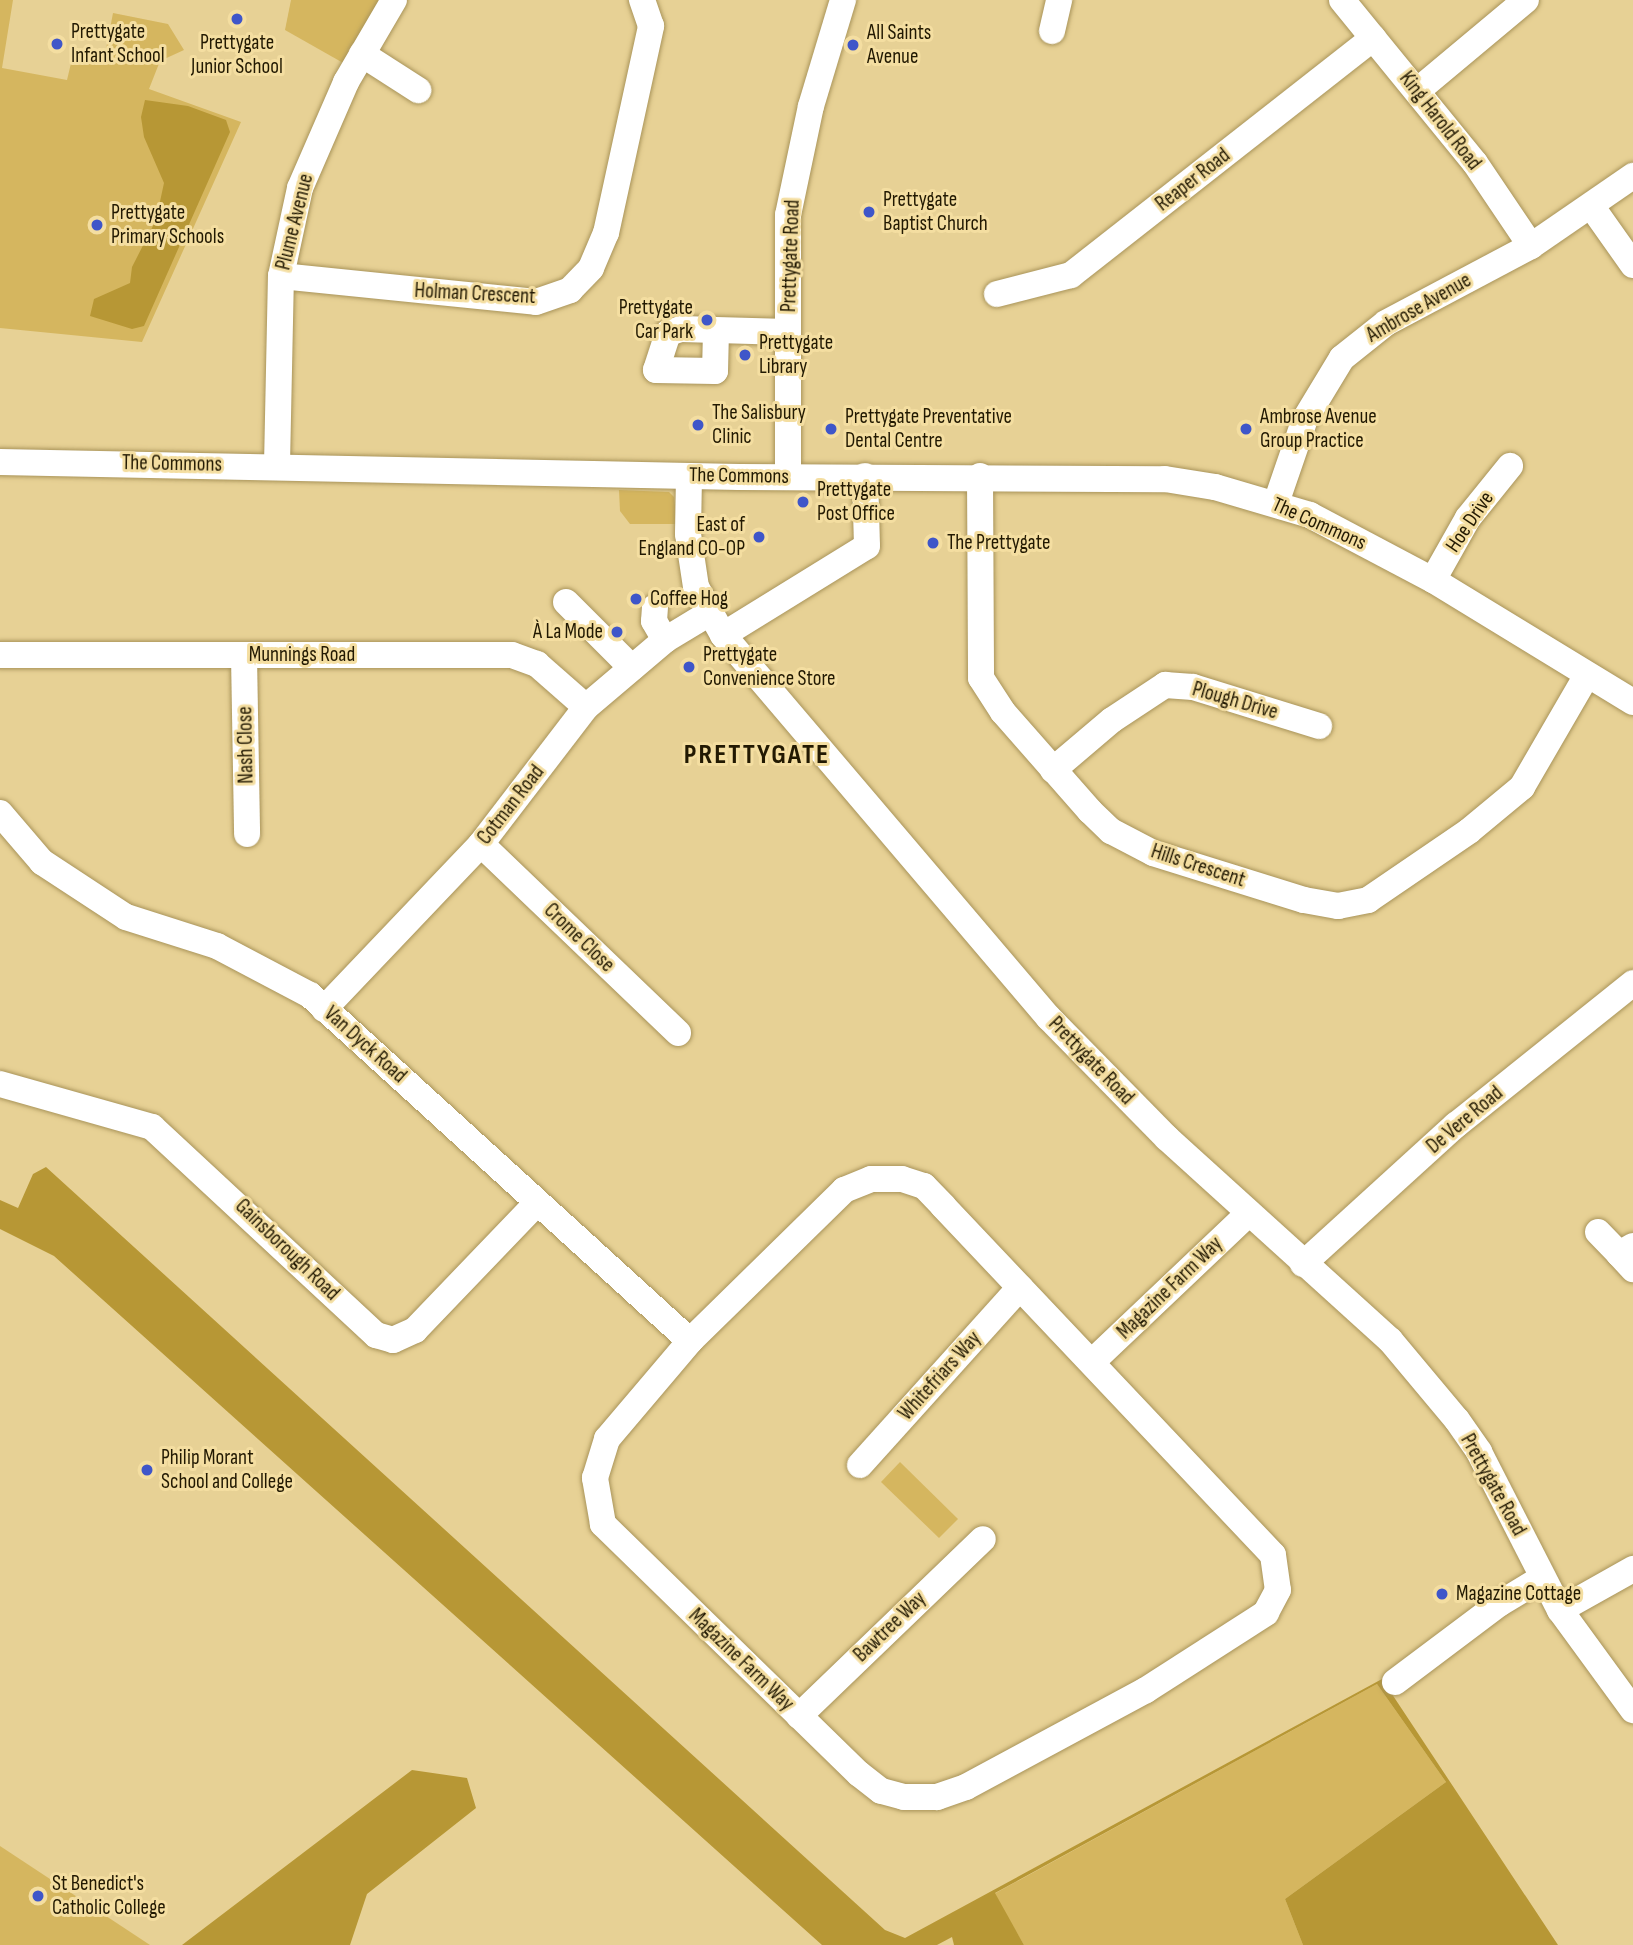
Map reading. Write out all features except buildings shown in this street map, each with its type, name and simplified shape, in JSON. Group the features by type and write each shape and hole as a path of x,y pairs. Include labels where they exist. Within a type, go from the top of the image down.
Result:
{"street":[{"name":"Plume Avenue","path":"277,465 281,276 300,188 362,54 394,0"},
{"name":"Holman Crescent","path":"281,276 536,302 570,290 591,268 606,233 651,26 642,0"},
{"name":"Prettygate Road","path":"788,477 788,215 811,106 844,0"},
{"path":"1052,31 1059,0"},
{"name":"King Harold Road","path":"1342,0 1475,163 1531,246"},
{"path":"1417,91 1526,0"},
{"name":"Reaper Road","path":"998,294 1071,275 1373,38"},
{"path":"362,54 418,90"},
{"name":"Ambrose Avenue","path":"1276,503 1307,416 1342,358 1386,323 1531,246 1592,207 1633,176"},
{"path":"1592,207 1633,265"},
{"path":"716,331 788,332"},
{"name":"The Commons","path":"0,462 277,465 689,476 1165,479 1276,503 1310,515 1433,580 1633,702"},
{"name":"Hoe Drive","path":"1433,580 1468,518 1510,466"},
{"name":"Prettygate Road","path":"689,476 688,534 696,587 716,625 1049,1018 1248,1214 1390,1340 1457,1420 1479,1452 1560,1610 1633,1710"},
{"name":"Cotman Road","path":"324,1009 481,844 586,707 632,667 665,640 716,625 867,546 865,476"},
{"name":"Hills Crescent","path":"981,476 981,678 1003,712 1090,811 1129,842 1304,901 1338,906 1368,900 1413,872 1522,787 1587,675"},
{"path":"566,602 632,667"},
{"path":"655,607 654,621 665,640"},
{"name":"Munnings Road","path":"0,655 512,654 537,664 586,707"},
{"name":"Nash Close","path":"244,656 247,834"},
{"name":"Plough Drive","path":"1054,770 1112,720 1165,685 1193,687 1319,726"},
{"name":"Van Dyck Road","path":"0,814 42,862 127,917 217,946 310,995 690,1341"},
{"name":"Crome Close","path":"481,844 678,1033"},
{"name":"De Vere Road","path":"1303,1264 1456,1125 1633,983"},
{"name":"Gainsborough Road","path":"0,1084 152,1126 376,1335 393,1339 415,1330 537,1203"},
{"name":"Magazine Farm Way","path":"871,1179 902,1179 924,1186 1020,1287 1273,1555 1278,1590 1266,1613 1146,1690 966,1787 937,1797 904,1797 881,1791 799,1716 603,1524 595,1478 607,1439 690,1341 844,1190 871,1179"},
{"name":"Magazine Farm Way","path":"1092,1362 1248,1214"},
{"path":"1598,1232 1628,1256"},
{"name":"Whitefriars Way","path":"860,1465 1020,1287"},
{"name":"Bawtree Way","path":"799,1716 982,1539"},
{"path":"1560,1610 1633,1569"},
{"path":"1395,1682 1499,1604 1542,1578"}],"shaded area":[{"name":"Prettygate Primary Schools","path":"0,0 13,0 2,68 67,80 72,59 103,65 113,13 168,24 184,50 160,61 149,89 241,122 142,342 0,328"},
{"path":"291,0 382,0 345,64 285,30"},
{"path":"145,100 188,106 226,120 230,132 144,326 132,329 90,316 94,299 130,283 132,267 156,220 164,183 144,137 141,117"},
{"path":"619,490 669,492 674,497 677,524 630,524 620,511"},
{"path":"46,1167 885,1930 905,1938 1382,1679 1558,1945 1303,1945 1285,1899 1446,1782 1377,1684 995,1893 1024,1945 954,1945 952,1937 937,1945 822,1945 54,1256 0,1229 0,1200 18,1208 33,1174"},
{"path":"900,1462 958,1519 939,1538 881,1482"},
{"path":"1377,1684 1446,1782 1285,1899 1303,1945 1024,1945 994,1894"},
{"path":"412,1770 467,1778 476,1808 367,1894 350,1945 182,1945"},
{"name":"St Benedict's Catholic College","path":"0,1846 150,1945 0,1945"}],"place":[{"name":"Prettygate Junior School","path":"237,19"},
{"name":"Prettygate Infant School","path":"57,44"},
{"name":"All Saints Avenue","path":"853,45"},
{"name":"Prettygate Baptist Church","path":"869,212"},
{"name":"Prettygate Primary Schools","path":"97,225"},
{"name":"Prettygate Car Park","path":"707,320"},
{"name":"Prettygate Library","path":"745,355"},
{"name":"The Salisbury Clinic","path":"698,425"},
{"name":"Prettygate Preventative Dental Centre","path":"831,429"},
{"name":"Ambrose Avenue Group Practice","path":"1246,429"},
{"name":"Prettygate Post Office","path":"803,502"},
{"name":"East of England CO-OP","path":"759,537"},
{"name":"The Prettygate","path":"933,543"},
{"name":"Coffee Hog","path":"636,599"},
{"name":"À La Mode","path":"617,632"},
{"name":"Prettygate Convenience Store","path":"689,667"},
{"name":"Philip Morant School and College","path":"147,1470"},
{"name":"Magazine Cottage","path":"1442,1594"},
{"name":"St Benedict's Catholic College","path":"38,1896"}],"district":[{"name":"PRETTYGATE","path":"757,755"}]}
